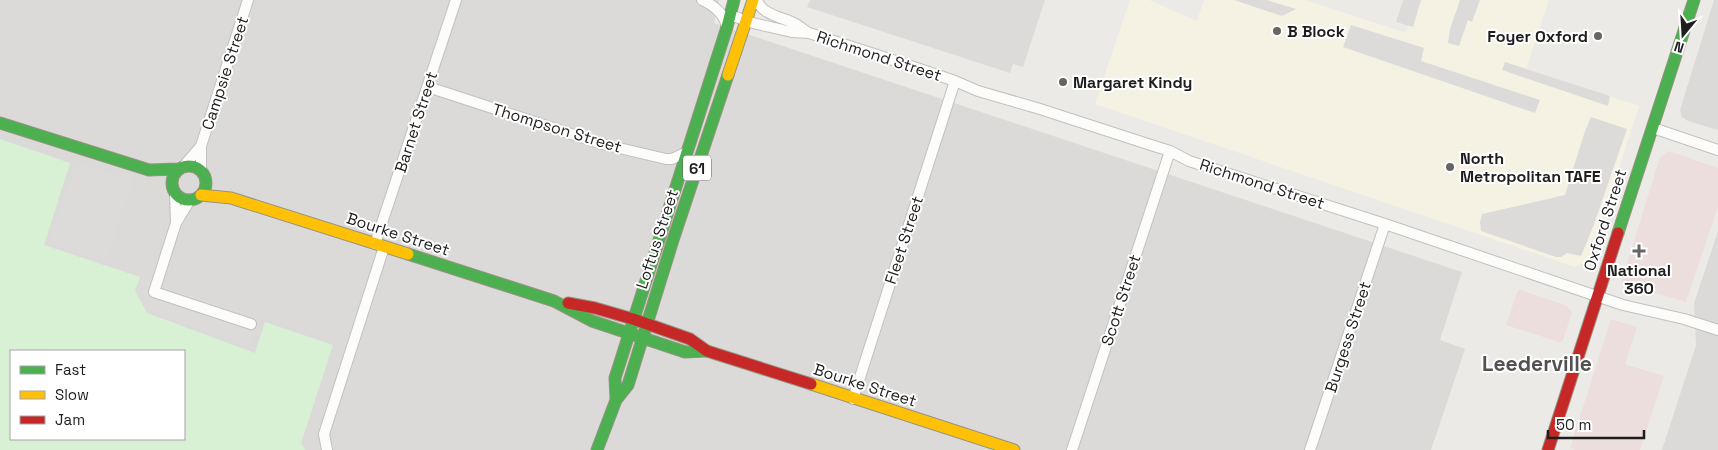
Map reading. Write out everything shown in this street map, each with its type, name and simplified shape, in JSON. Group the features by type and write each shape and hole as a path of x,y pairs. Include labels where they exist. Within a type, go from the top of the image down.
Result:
{"street":[{"name":"Campsie Street","path":"202,174 201,146 248,0"},
{"name":"Barnet Street","path":"327,450 324,434 379,245 456,0"},
{"path":"702,0 713,5 729,21"},
{"name":"Loftus Street","path":"616,400 614,378 729,21 734,0"},
{"name":"Loftus Street","path":"597,450 616,400 628,385 753,0"},
{"name":"Richmond Street","path":"757,0 763,10 795,24 809,33 955,81 978,91 1170,151 1188,161 1385,224 1623,305 1718,330"},
{"name":"Oxford Street","path":"1548,450 1694,0"},
{"name":"Richmond Street","path":"729,21 746,20 792,32 809,33"},
{"name":"Fleet Street","path":"853,399 955,81"},
{"name":"Thompson Street","path":"428,87 602,144 666,159 672,159 687,152"},
{"path":"0,123 149,170 193,166 202,174 206,186 201,195 190,200 176,223 154,292 251,324"},
{"path":"1652,128 1718,150"},
{"name":"Campsie Street","path":"181,168 201,146"},
{"name":"Scott Street","path":"1072,450 1170,151"},
{"path":"176,223 172,178 181,168"},
{"path":"149,170 180,198 190,200"},
{"name":"Bourke Street","path":"202,174 214,186 232,198"},
{"name":"Bourke Street","path":"201,195 232,198 554,301 595,308 633,319 690,339 707,351 1014,450"},
{"name":"Burgess Street","path":"1310,450 1385,224"},
{"name":"Bourke Street","path":"554,301 592,321 685,352 707,351"}],"shaded area":[{"path":"0,0 719,0 714,23 1462,272 1440,340 1465,349 1431,450 0,450"},
{"path":"810,0 1045,0 1023,67 1013,64 1010,73 807,7"},
{"name":"North Metropolitan TAFE","path":"1130,0 1149,0 1197,21 1204,0 1305,0 1406,33 1417,0 1549,0 1526,69 1639,106 1589,260 1575,267 1095,104"},
{"path":"1234,0 1267,0 1296,9 1282,16"},
{"path":"1403,0 1421,0 1413,27 1396,22"},
{"path":"1460,0 1480,0 1472,22 1468,20 1459,46 1448,43 1450,29"},
{"path":"1714,0 1718,0 1718,130 1688,121 1682,117 1680,110"},
{"path":"1351,25 1424,48 1421,61 1540,100 1535,113 1343,47"},
{"path":"1505,62 1610,96 1608,106 1502,70"},
{"path":"1591,117 1627,129 1581,256 1567,253 1561,257 1556,257 1481,231 1480,222 1482,214 1565,195"},
{"path":"1669,151 1718,168 1718,207 1686,302 1621,283 1660,157"},
{"path":"75,162 133,179 106,261 48,244"},
{"path":"1718,231 1718,450 1662,450 1696,345 1694,303"},
{"path":"141,281 258,316 248,349 147,310 136,292"},
{"path":"1518,289 1567,306 1572,313 1562,343 1506,325"},
{"path":"1611,319 1637,327 1625,364 1664,376 1640,450 1576,450 1570,448"}],"green space":[{"path":"0,139 70,163 44,245 140,277 135,291 147,313 255,353 265,322 333,345 301,443 305,450 0,450"}],"traffic: fast":[{"path":"616,400 615,378 734,0"},
{"path":"1618,233 1694,0"},
{"path":"597,450 616,400 628,385 673,240 728,75"},
{"path":"0,123 149,170 178,169"},
{"path":"189,166 201,171 206,183 201,195 189,200 177,195 172,183 177,171 189,166"},
{"path":"408,254 554,301 592,321 685,352 707,351"}],"traffic: slow":[{"path":"728,75 753,0"},
{"path":"201,195 231,198 408,254"},
{"path":"811,384 1014,450"}],"traffic: jam":[{"path":"1548,450 1618,233"},
{"path":"568,303 595,308 633,319 690,339 707,351 811,384"}],"place":[{"name":"B Block","path":"1277,31"},
{"name":"Foyer Oxford","path":"1598,36"},
{"name":"Margaret Kindy","path":"1063,82"},
{"name":"North Metropolitan TAFE","path":"1450,167"},
{"name":"National 360","path":"1639,251"}],"district":[{"name":"Leederville","path":"1537,363"}]}
